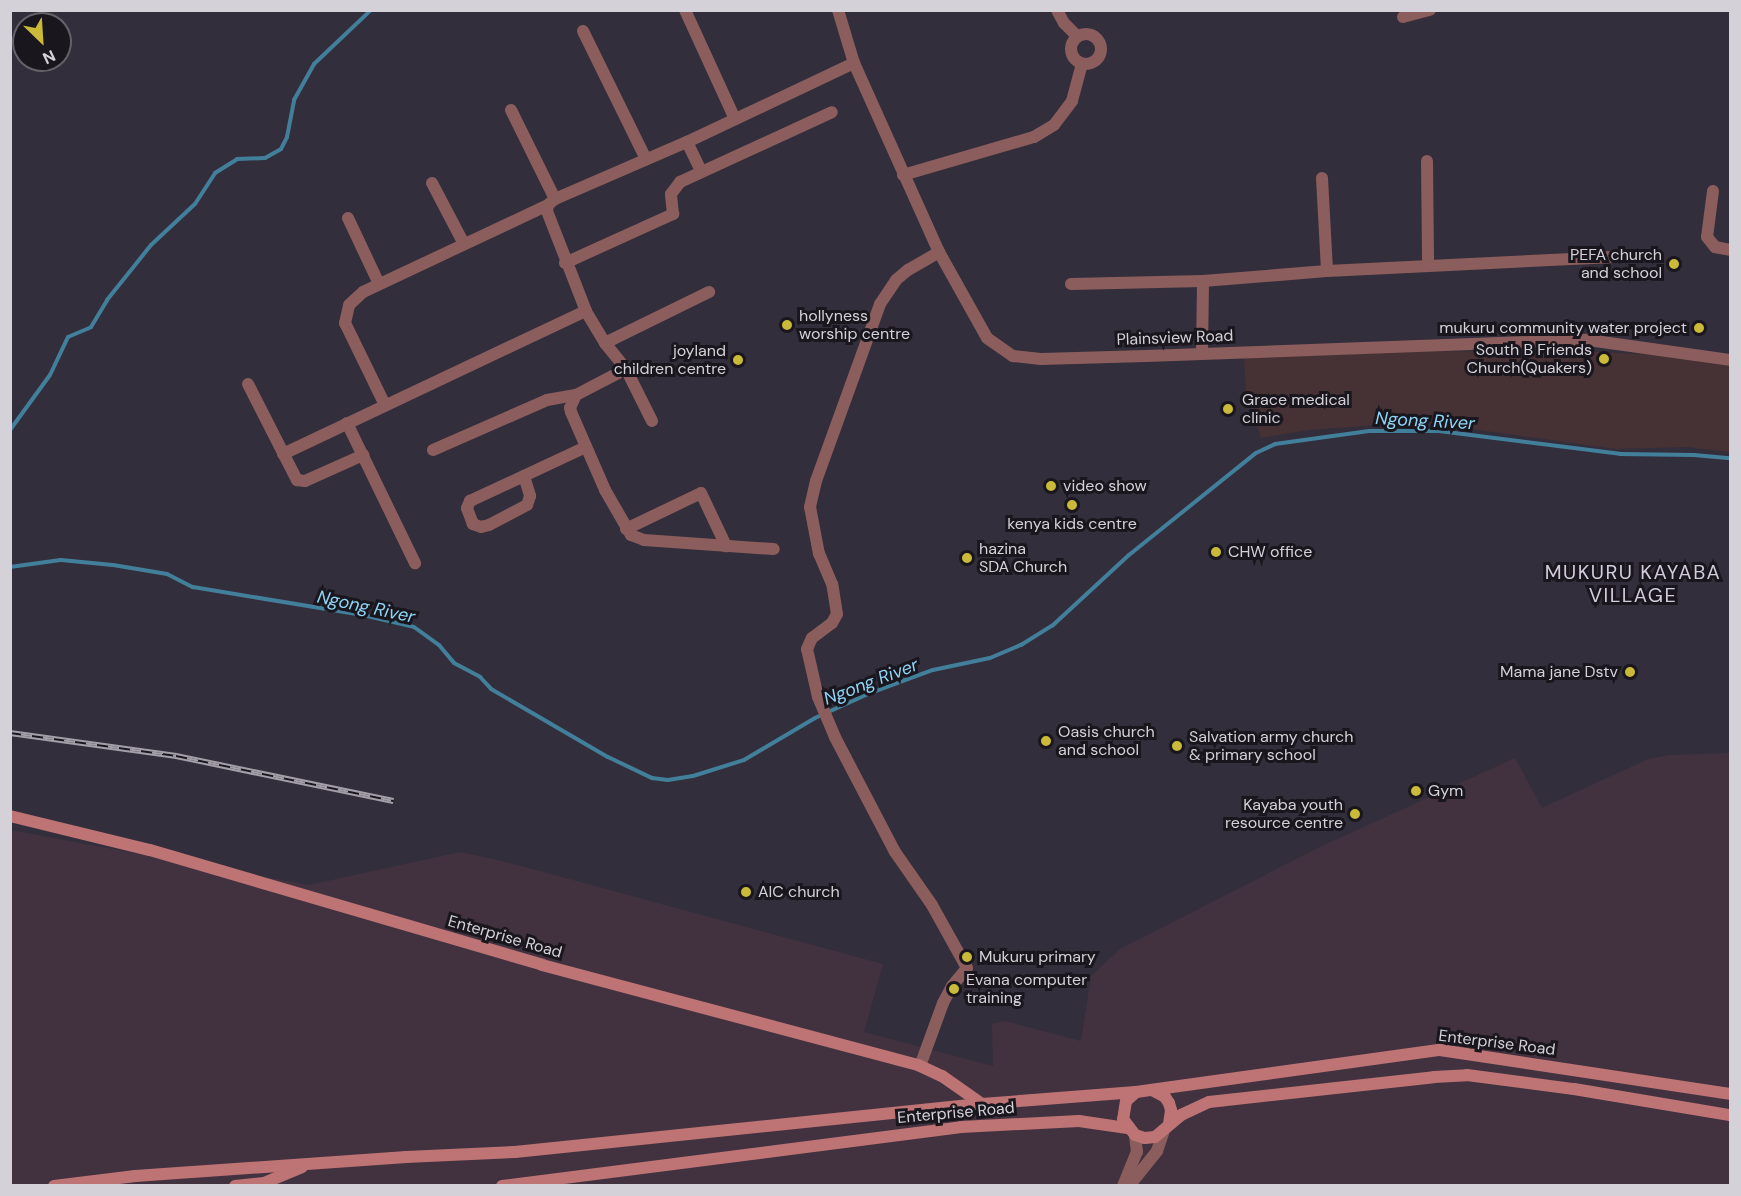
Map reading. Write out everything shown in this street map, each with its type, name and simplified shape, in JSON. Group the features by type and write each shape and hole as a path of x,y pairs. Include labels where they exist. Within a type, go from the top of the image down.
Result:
{"main road":[{"name":"Enterprise Road","path":"10,816 150,850 542,965 920,1066 948,1080 982,1104"},
{"name":"Enterprise Road","path":"54,1185 135,1176 515,1152 982,1104 1136,1092 1194,1082 1310,1069 1440,1050 1731,1094"},
{"name":"Enterprise Road","path":"502,1185 961,1127 1079,1121 1131,1131 1145,1138 1155,1137 1193,1108 1209,1102 1467,1075 1539,1084 1731,1115"},
{"path":"1152,1090 1159,1092 1169,1103 1171,1110 1166,1128"},
{"path":"1131,1131 1123,1119 1123,1107 1136,1092"},
{"path":"235,1185 264,1182 307,1165"}],"street":[{"path":"685,10 735,119"},
{"name":"Plainsview Road","path":"838,10 854,63 939,252 987,338 1013,356 1072,358 1588,340 1731,360"},
{"path":"1057,10 1077,36"},
{"path":"1403,17 1430,10"},
{"path":"583,31 646,159"},
{"path":"1086,33 1096,36 1101,45 1100,55 1092,63 1082,64 1073,58 1071,46 1077,36 1086,33"},
{"path":"385,405 345,323 349,305 356,297 552,202 687,142 854,63"},
{"path":"903,175 1034,137 1054,124 1072,101 1082,64"},
{"path":"511,110 552,202"},
{"path":"566,263 672,214 672,189 701,171 832,112"},
{"path":"687,142 701,171"},
{"path":"1427,160 1428,266"},
{"path":"1322,178 1327,271"},
{"path":"432,183 464,244"},
{"path":"1713,191 1707,237 1715,247 1731,250"},
{"path":"552,202 547,211 586,311 605,343 627,369 652,421"},
{"path":"348,218 379,284"},
{"path":"920,1066 943,1003 952,986 968,968 932,905 895,852 835,737 818,698 807,649 812,638 832,623 837,614 832,584 816,540 810,507 816,481 880,304 897,280 908,270 939,252"},
{"path":"1071,284 1203,280 1327,271 1609,257"},
{"path":"1202,354 1203,280"},
{"path":"605,343 709,292"},
{"path":"284,454 586,311"},
{"path":"433,450 547,400 576,395 627,369"},
{"path":"248,384 295,478 304,482 363,455"},
{"path":"576,395 570,408 586,447 631,536 638,539 774,549"},
{"path":"347,423 416,563"},
{"path":"524,476 530,496 527,505 489,525 481,527 473,524 467,508 470,501 586,447"},
{"path":"626,529 701,493 726,546"},
{"path":"1129,1185 1157,1151 1166,1128"},
{"path":"1124,1185 1137,1152 1131,1131"}],"shaded area":[{"path":"1399,351 1602,352 1655,355 1730,366 1730,452 1686,447 1616,449 1420,422 1309,430 1261,438 1246,391 1244,355"},
{"path":"1730,753 1730,1185 11,1185 10,830 309,885 460,852 502,861 883,964 864,1032 993,1066 992,1024 1005,1021 1081,1041 1091,976 1120,949 1322,846 1515,758 1542,808 1648,759 1671,755"}],"waterway":[{"path":"10,430 50,375 68,337 91,327 107,300 151,245 195,204 215,173 237,159 265,158 281,149 287,137 294,100 314,64 371,10"},
{"name":"Ngong River","path":"10,567 61,560 113,565 167,574 193,587 363,615 414,627 439,645 454,663 480,677 491,689 608,757 652,778 668,780 693,776 744,760 815,718 870,693 933,670 990,658 1021,645 1052,626 1129,555 1256,453 1275,444 1369,431 1439,431 1620,454 1730,458"}],"railway":[{"path":"10,733 176,756 393,801"}],"place":[{"name":"PEFA church and school","path":"1674,264"},
{"name":"hollyness worship centre","path":"787,325"},
{"name":"mukuru community water project","path":"1699,328"},
{"name":"South B Friends Church(Quakers)","path":"1604,359"},
{"name":"joyland children centre","path":"738,360"},
{"name":"Grace medical clinic","path":"1228,409"},
{"name":"video show","path":"1051,486"},
{"name":"kenya kids centre","path":"1072,505"},
{"name":"CHW office","path":"1216,552"},
{"name":"hazina SDA Church","path":"967,558"},
{"name":"Mama jane Dstv","path":"1630,672"},
{"name":"Oasis church and school","path":"1046,741"},
{"name":"Salvation army church & primary school","path":"1177,746"},
{"name":"Gym","path":"1416,791"},
{"name":"Kayaba youth resource centre","path":"1355,814"},
{"name":"AIC church","path":"746,892"},
{"name":"Mukuru primary","path":"967,957"},
{"name":"Evana computer training","path":"954,989"}],"district":[{"name":"MUKURU KAYABA VILLAGE","path":"1633,584"}]}
